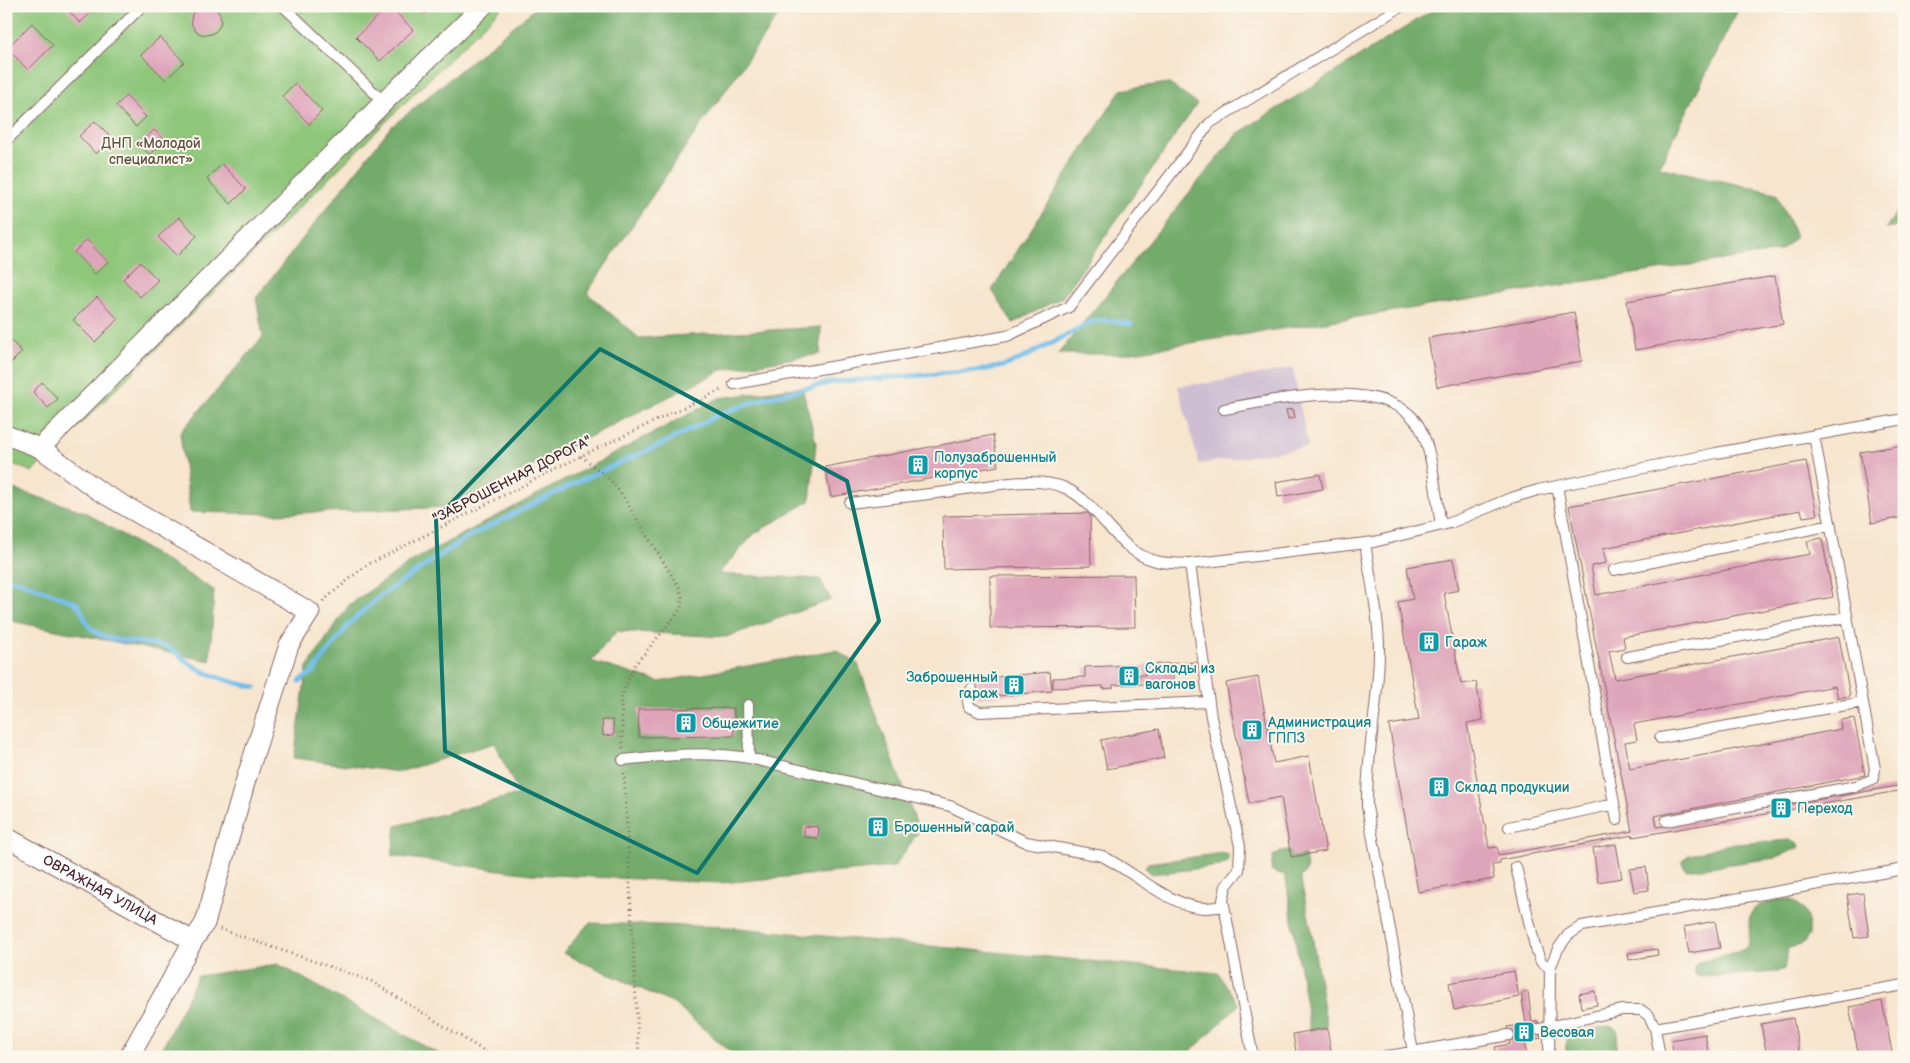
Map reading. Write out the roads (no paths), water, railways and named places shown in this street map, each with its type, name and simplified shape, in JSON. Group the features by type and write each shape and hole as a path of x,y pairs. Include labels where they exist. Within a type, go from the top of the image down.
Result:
{"street":[{"path":"40,448 384,102 483,6"},
{"path":"6,435 40,448 99,491 310,612 289,645 247,776 205,923 129,1057"},
{"name":"ОВРАЖНАЯ УЛИЦА","path":"6,838 193,942"}],"lane":[{"path":"6,141 142,6"},
{"path":"284,6 384,102"},
{"path":"734,384 1007,336 1069,307 1210,123 1402,6"},
{"path":"1224,409 1308,396 1362,395 1394,404 1409,413 1418,424 1424,437 1441,525"},
{"path":"850,503 1002,484 1049,484 1064,487 1079,496 1093,508 1120,541 1132,550 1156,561 1190,564 1364,543 1441,525 1511,498 1557,486 1716,453 1904,419"},
{"path":"1666,821 1856,786 1873,779 1875,770 1814,435"},
{"path":"1557,486 1617,820"},
{"path":"1614,570 1831,525"},
{"path":"1364,543 1376,611 1379,651 1367,774 1368,807 1414,1054"},
{"path":"1190,564 1208,702 1240,846 1239,870 1226,886 1223,894 1223,906 1253,1057"},
{"path":"1627,657 1847,617"},
{"path":"972,689 967,696 969,706 973,710 980,712 1208,702"},
{"path":"1660,738 1863,702"},
{"path":"748,706 749,758"},
{"path":"623,760 675,754 723,754 749,758 950,806 1026,842 1102,856 1137,879 1185,904 1203,908 1223,906"},
{"path":"1509,828 1614,804"},
{"path":"1516,867 1535,946 1541,962 1550,968"},
{"path":"1549,1057 1545,1028 1550,968 1558,949 1568,935 1582,926 1904,869"},
{"path":"1655,1028 1904,985"},
{"path":"1545,1028 1622,1010 1641,1010 1649,1016 1655,1028 1660,1057"},
{"path":"1383,1057 1414,1054 1509,1035"}],"waterway":[{"path":"300,681 313,672 349,624 380,596 466,538 579,481 662,444 720,414 764,398 833,382 976,371 1004,366 1093,321 1103,320 1131,324"},
{"path":"6,580 19,581 76,603 91,628 102,636 121,641 160,645 175,651 187,662 213,676 255,687"}],"place":[{"name":"Полузаброшенный корпус","path":"918,465"},
{"name":"Гараж","path":"1429,642"},
{"name":"Склады из вагонов","path":"1129,676"},
{"name":"Заброшенный гараж","path":"1014,685"},
{"name":"Общежитие","path":"686,723"},
{"name":"Администрация ГППЗ","path":"1252,730"},
{"name":"Склад продукции","path":"1439,787"},
{"name":"Переход","path":"1781,808"},
{"name":"Брошенный сарай","path":"878,827"},
{"name":"Весовая","path":"1524,1032"}],"park label":[{"name":"ДНП «Молодой специалист»","path":"151,152"}]}
